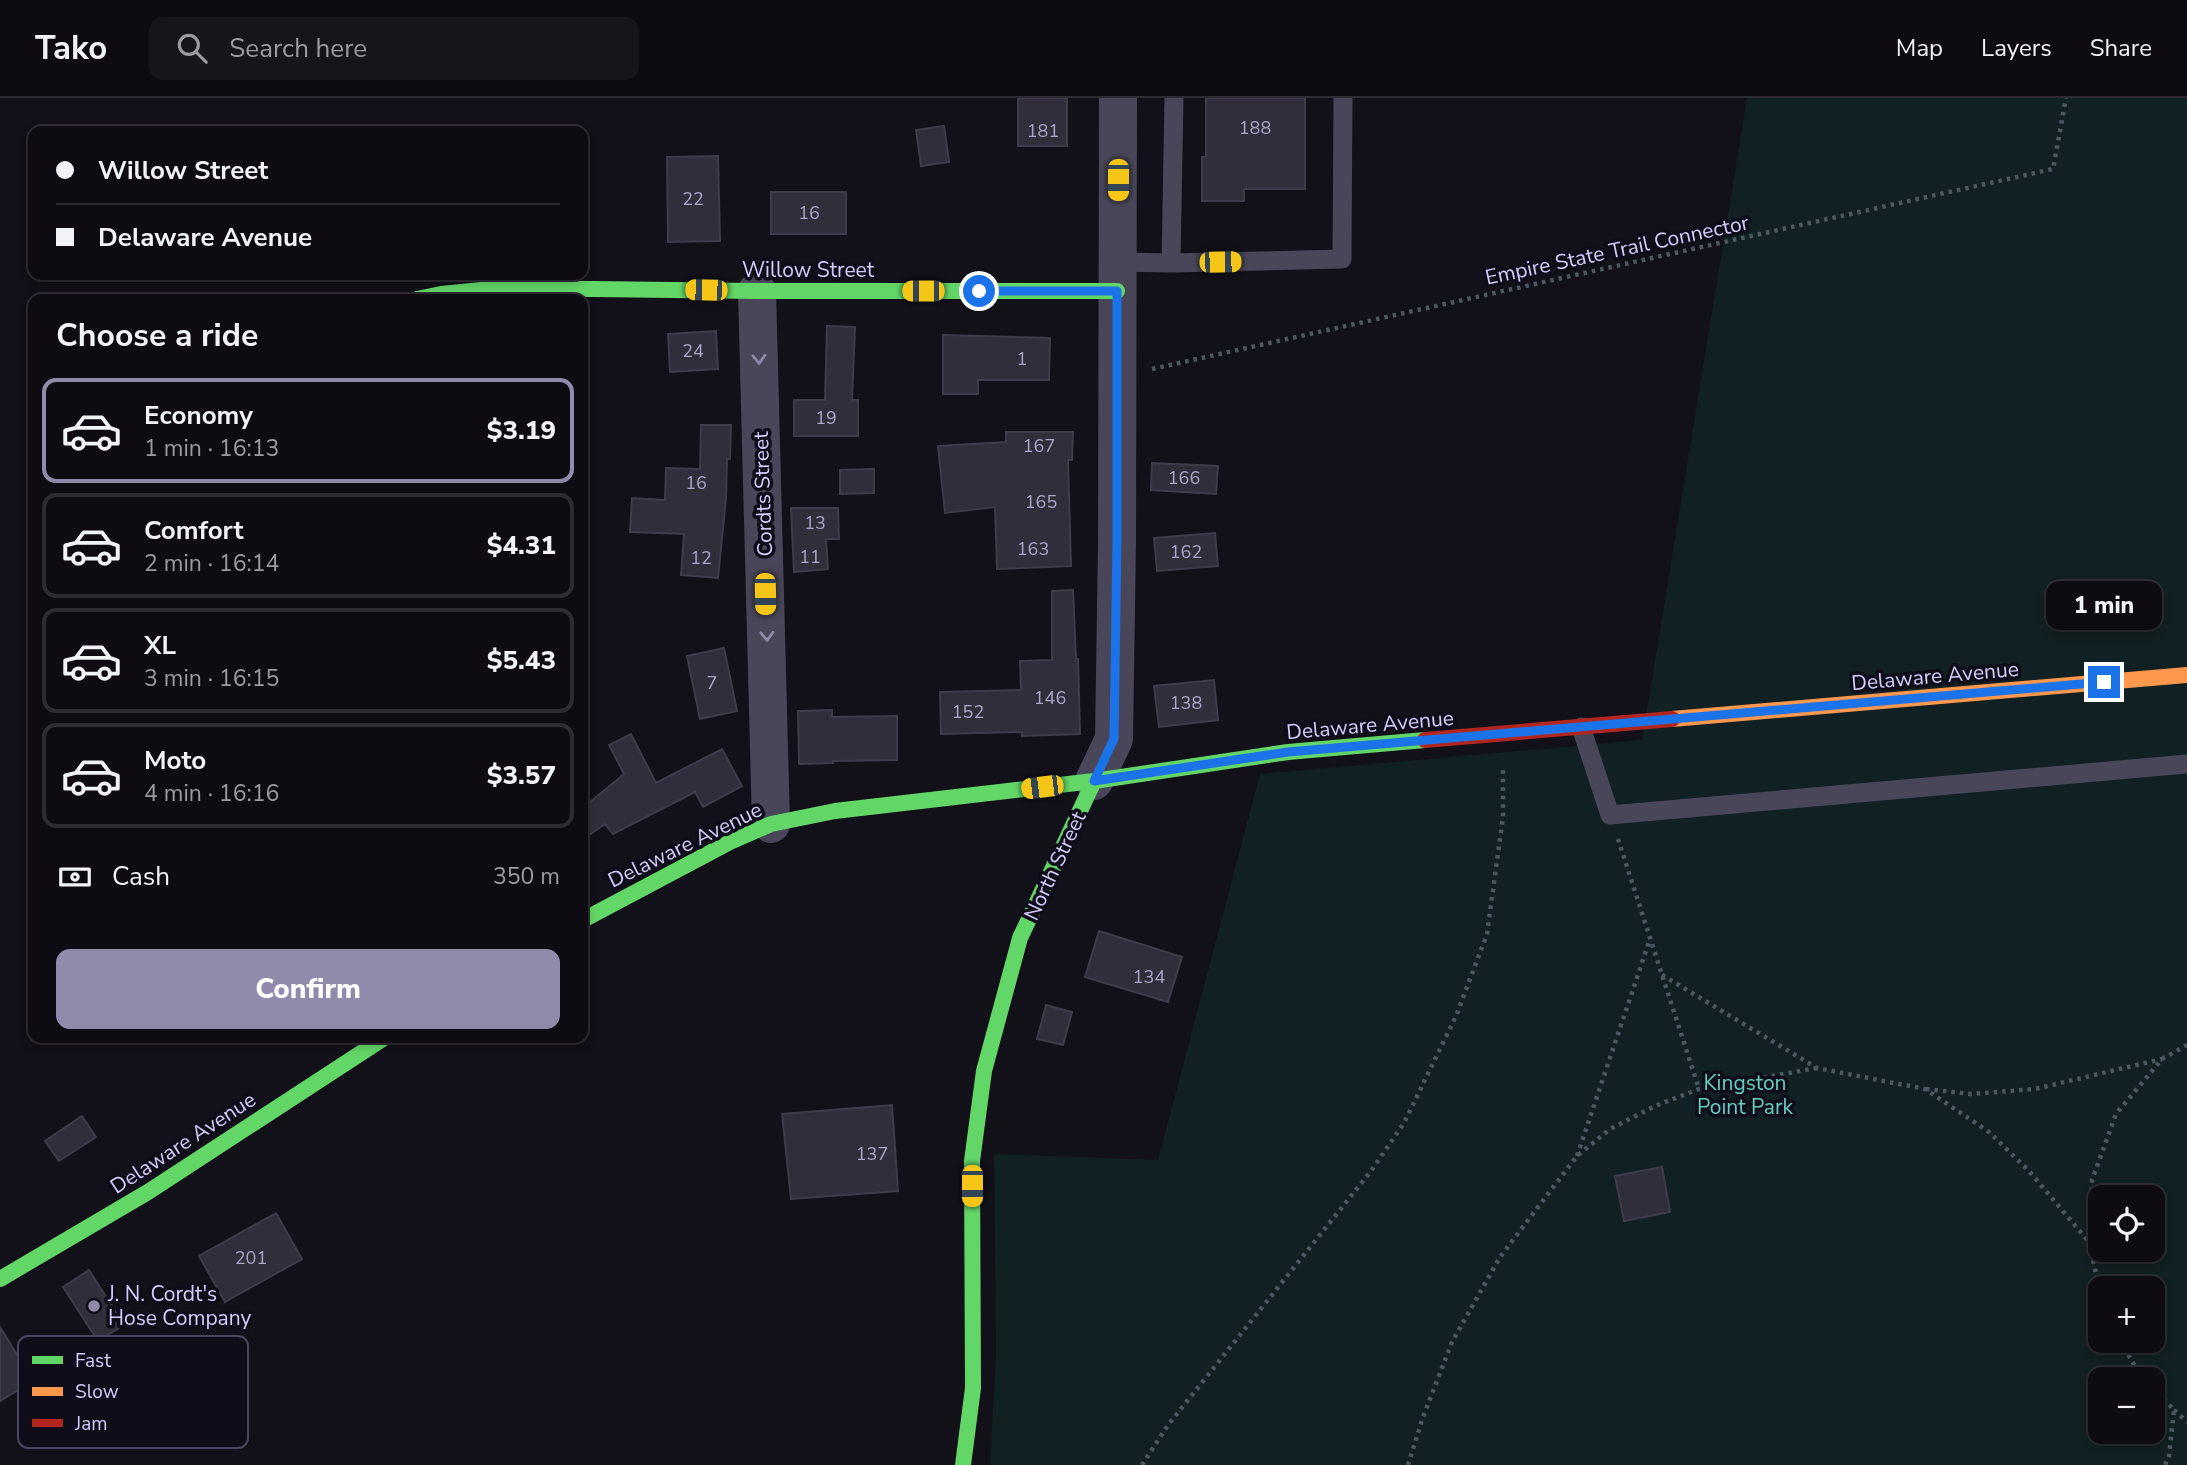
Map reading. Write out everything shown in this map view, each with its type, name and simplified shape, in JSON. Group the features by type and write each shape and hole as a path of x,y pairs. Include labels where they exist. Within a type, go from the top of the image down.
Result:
{"street":[{"name":"North Street","path":"962,1465 973,1388 972,1161 984,1071 1020,938 1114,739 1118,98"},
{"name":"Willow Street","path":"440,294 501,288 757,291 1118,276"},
{"name":"Cordts Street","path":"757,291 771,824"},
{"name":"Delaware Avenue","path":"588,917 730,842 771,824 835,811 1094,781 1288,752 2187,676"},
{"name":"Delaware Avenue","path":"0,1279 148,1192 376,1043"}],"lane":[{"path":"1171,263 1174,98"},
{"path":"1118,276 1171,263 1342,259 1343,98"},
{"path":"1581,727 1610,815 2187,764"}],"path":[{"name":"Empire State Trail Connector","path":"1117,377 2053,169 2066,98"},
{"path":"1142,1465 1168,1425 1371,1171 1404,1123 1456,1016 1487,934 1503,817 1503,763"},
{"path":"1610,815 1699,1089"},
{"path":"1577,1156 1650,938"},
{"path":"1662,975 1817,1068 1925,1089 1971,1094 2035,1089 2162,1059 2187,1045"},
{"path":"2092,1185 2116,1114 2162,1059"},
{"path":"1409,1465 1423,1417 1452,1342 1500,1257 1577,1156 1610,1129 1655,1106 1699,1089 1817,1068"},
{"path":"1925,1089 1989,1132 2029,1171 2088,1241"},
{"path":"2165,1400 2187,1422"},
{"path":"2165,1465 2169,1456 2174,1410"}],"green space":[{"name":"Kingston Point Park","path":"1747,98 2187,98 2187,1465 990,1465 996,1355 994,1154 1158,1160 1260,774 1642,740"}],"building":[{"path":"1018,98 1067,98 1067,146 1018,146"},
{"path":"1206,98 1305,98 1305,189 1244,189 1244,201 1202,201 1202,157 1206,157"},
{"path":"944,126 949,162 921,166 916,130"},
{"path":"718,156 720,241 668,242 667,157"},
{"path":"771,192 846,192 846,234 771,234"},
{"path":"827,326 855,327 852,400 858,400 858,436 794,436 794,400 825,400"},
{"path":"716,331 718,369 670,372 668,334"},
{"path":"943,335 1050,338 1049,380 978,380 978,394 943,394"},
{"path":"701,425 731,425 718,578 681,575 684,534 630,532 632,498 665,500 666,468 700,469"},
{"path":"1006,432 1073,432 1072,460 1068,460 1071,566 997,569 995,507 945,513 938,446 1006,442"},
{"path":"1152,463 1218,466 1216,494 1151,490"},
{"path":"874,469 874,493 840,494 840,470"},
{"path":"791,508 838,508 839,539 826,539 828,569 794,572"},
{"path":"1215,533 1218,566 1157,571 1154,538"},
{"path":"1073,590 1080,734 941,734 940,692 1021,690 1020,661 1052,660 1052,591"},
{"path":"724,648 737,711 700,719 687,656"},
{"path":"1214,680 1218,720 1159,727 1154,686"},
{"path":"832,710 832,717 897,716 897,760 799,764 798,711"},
{"path":"631,734 656,783 722,749 742,786 703,807 695,792 613,834 605,824 588,836 588,804 624,774 609,745"},
{"path":"1099,931 1182,957 1168,1002 1085,977"},
{"path":"1046,1005 1072,1012 1063,1045 1037,1039"},
{"path":"892,1105 898,1191 791,1199 782,1114"},
{"path":"82,1116 96,1137 59,1161 45,1141"},
{"path":"1662,1167 1670,1212 1624,1221 1615,1176"},
{"path":"276,1213 302,1259 225,1302 199,1256"},
{"name":"J. N. Cordt's Hose Company","path":"89,1270 124,1325 106,1336 95,1336 63,1287"},
{"path":"0,1327 18,1356 18,1390 0,1401"}],"traffic: fast":[{"path":"441,294 501,288 1117,291"},
{"path":"588,917 730,842 771,824 835,811 1094,781 1288,752 1425,740"},
{"path":"963,1465 973,1388 972,1161 984,1071 1020,938 1094,781"},
{"path":"0,1279 148,1192 376,1043"}],"traffic: slow":[{"path":"1672,719 2187,675"}],"traffic: jam":[{"path":"1425,740 1672,719"}],"place":[{"name":"J. N. Cordt's Hose Company","path":"94,1306"}],"route":[{"path":"979,291 1117,291 1114,739 1094,781 1288,752 2104,682"}]}
